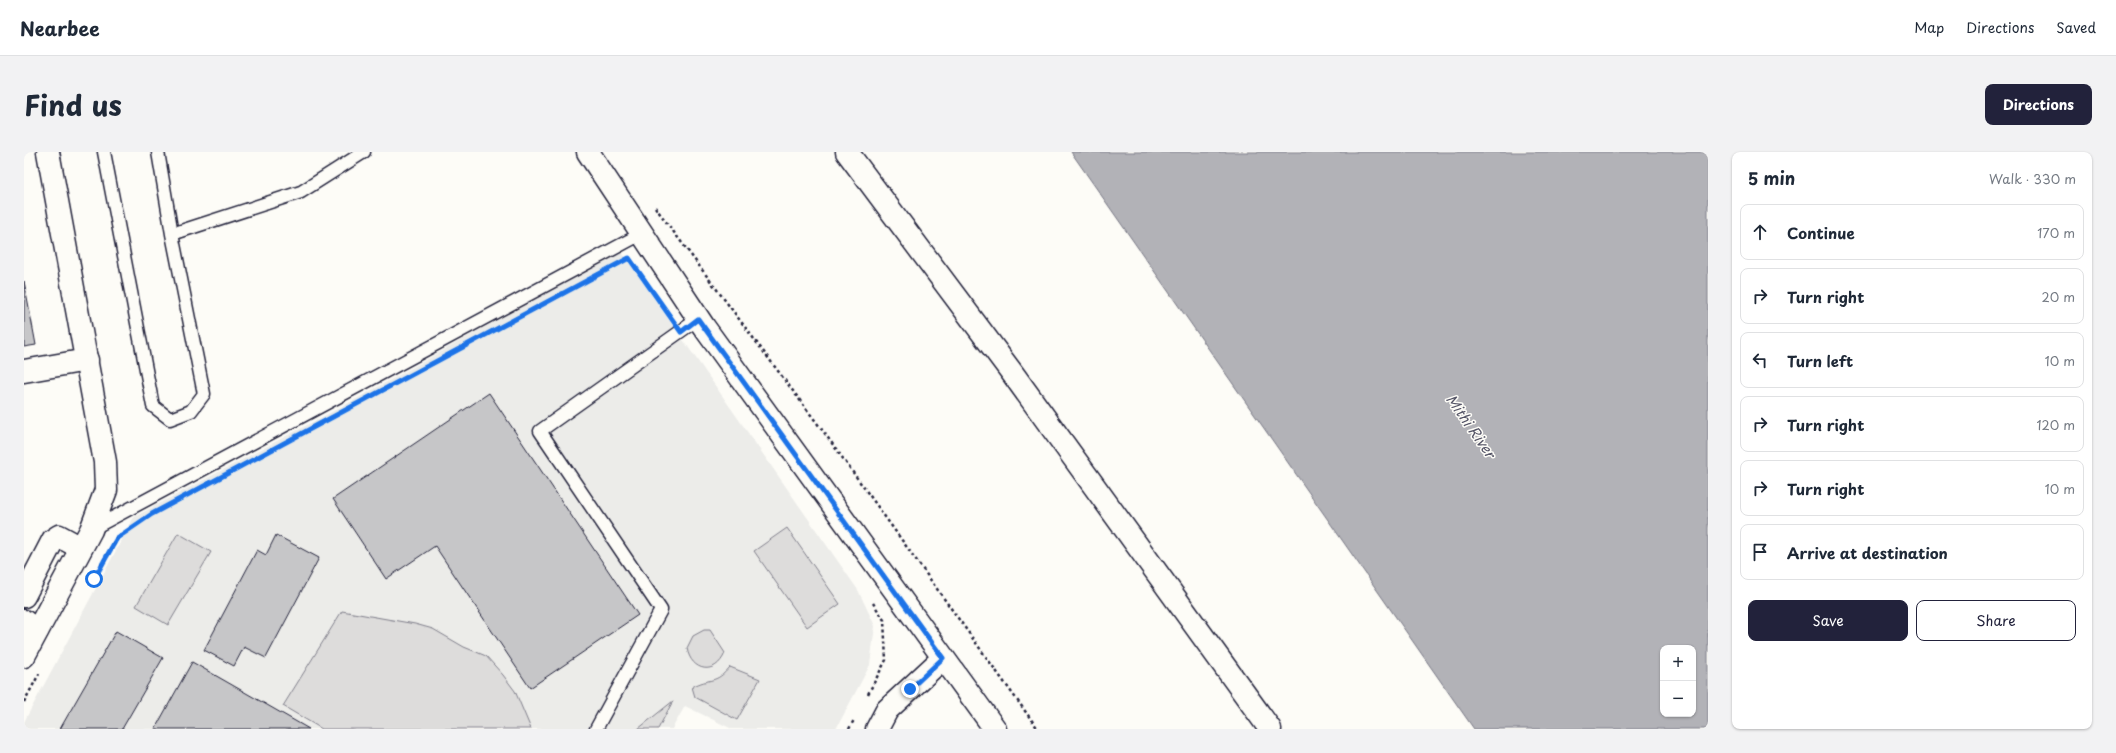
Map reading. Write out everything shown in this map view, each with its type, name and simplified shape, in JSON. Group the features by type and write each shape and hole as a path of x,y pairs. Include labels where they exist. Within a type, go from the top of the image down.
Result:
{"street":[{"path":"24,656 31,626 86,539 106,490 105,462 48,152"},
{"path":"588,152 643,233 698,319 995,729"},
{"path":"847,152 1017,380 1270,729"},
{"path":"24,371 86,360"},
{"path":"24,596 53,540 59,536 86,539"},
{"path":"877,729 887,710 943,658"}],"lane":[{"path":"104,152 153,406 170,419 192,411 204,394 172,234 158,152"},
{"path":"172,234 301,192 364,152"},
{"path":"86,539 643,233"},
{"path":"596,729 661,610 540,431 698,319"}],"path":[{"path":"651,202 826,435 1038,729"},
{"path":"98,572 117,538 123,534"},
{"path":"864,701 886,660 884,620 870,600"},
{"path":"24,702 43,668"},
{"path":"849,729 857,715"}],"shaded area":[{"path":"621,251 858,590 875,626 870,665 836,729 732,729 685,706 672,729 24,729 24,722 134,517 356,399"},
{"path":"787,528 840,604 807,627 754,551"},
{"path":"178,533 211,552 168,625 136,606"},
{"path":"342,611 415,624 433,629 464,647 486,656 515,691 531,729 322,729 283,706"},
{"path":"704,630 710,630 725,653 716,665 710,668 698,666 693,662 689,656 687,648 693,636"},
{"path":"730,667 760,679 737,720 695,697 692,687 716,679 725,673"},
{"path":"673,701 658,729 638,729"}],"water":[{"name":"Mithi River","path":"1071,152 1708,152 1708,729 1474,729"}],"building":[{"path":"24,281 36,345 24,347"},
{"path":"489,393 638,615 530,688 435,546 386,579 333,499"},
{"path":"276,535 319,558 266,658 244,647 234,666 204,650 257,550 266,555"},
{"path":"116,631 163,658 122,729 60,729"},
{"path":"192,662 309,729 155,729"}],"route":[{"path":"94,579 117,538 152,514 629,258 681,332 698,319 943,658 910,689"}]}
